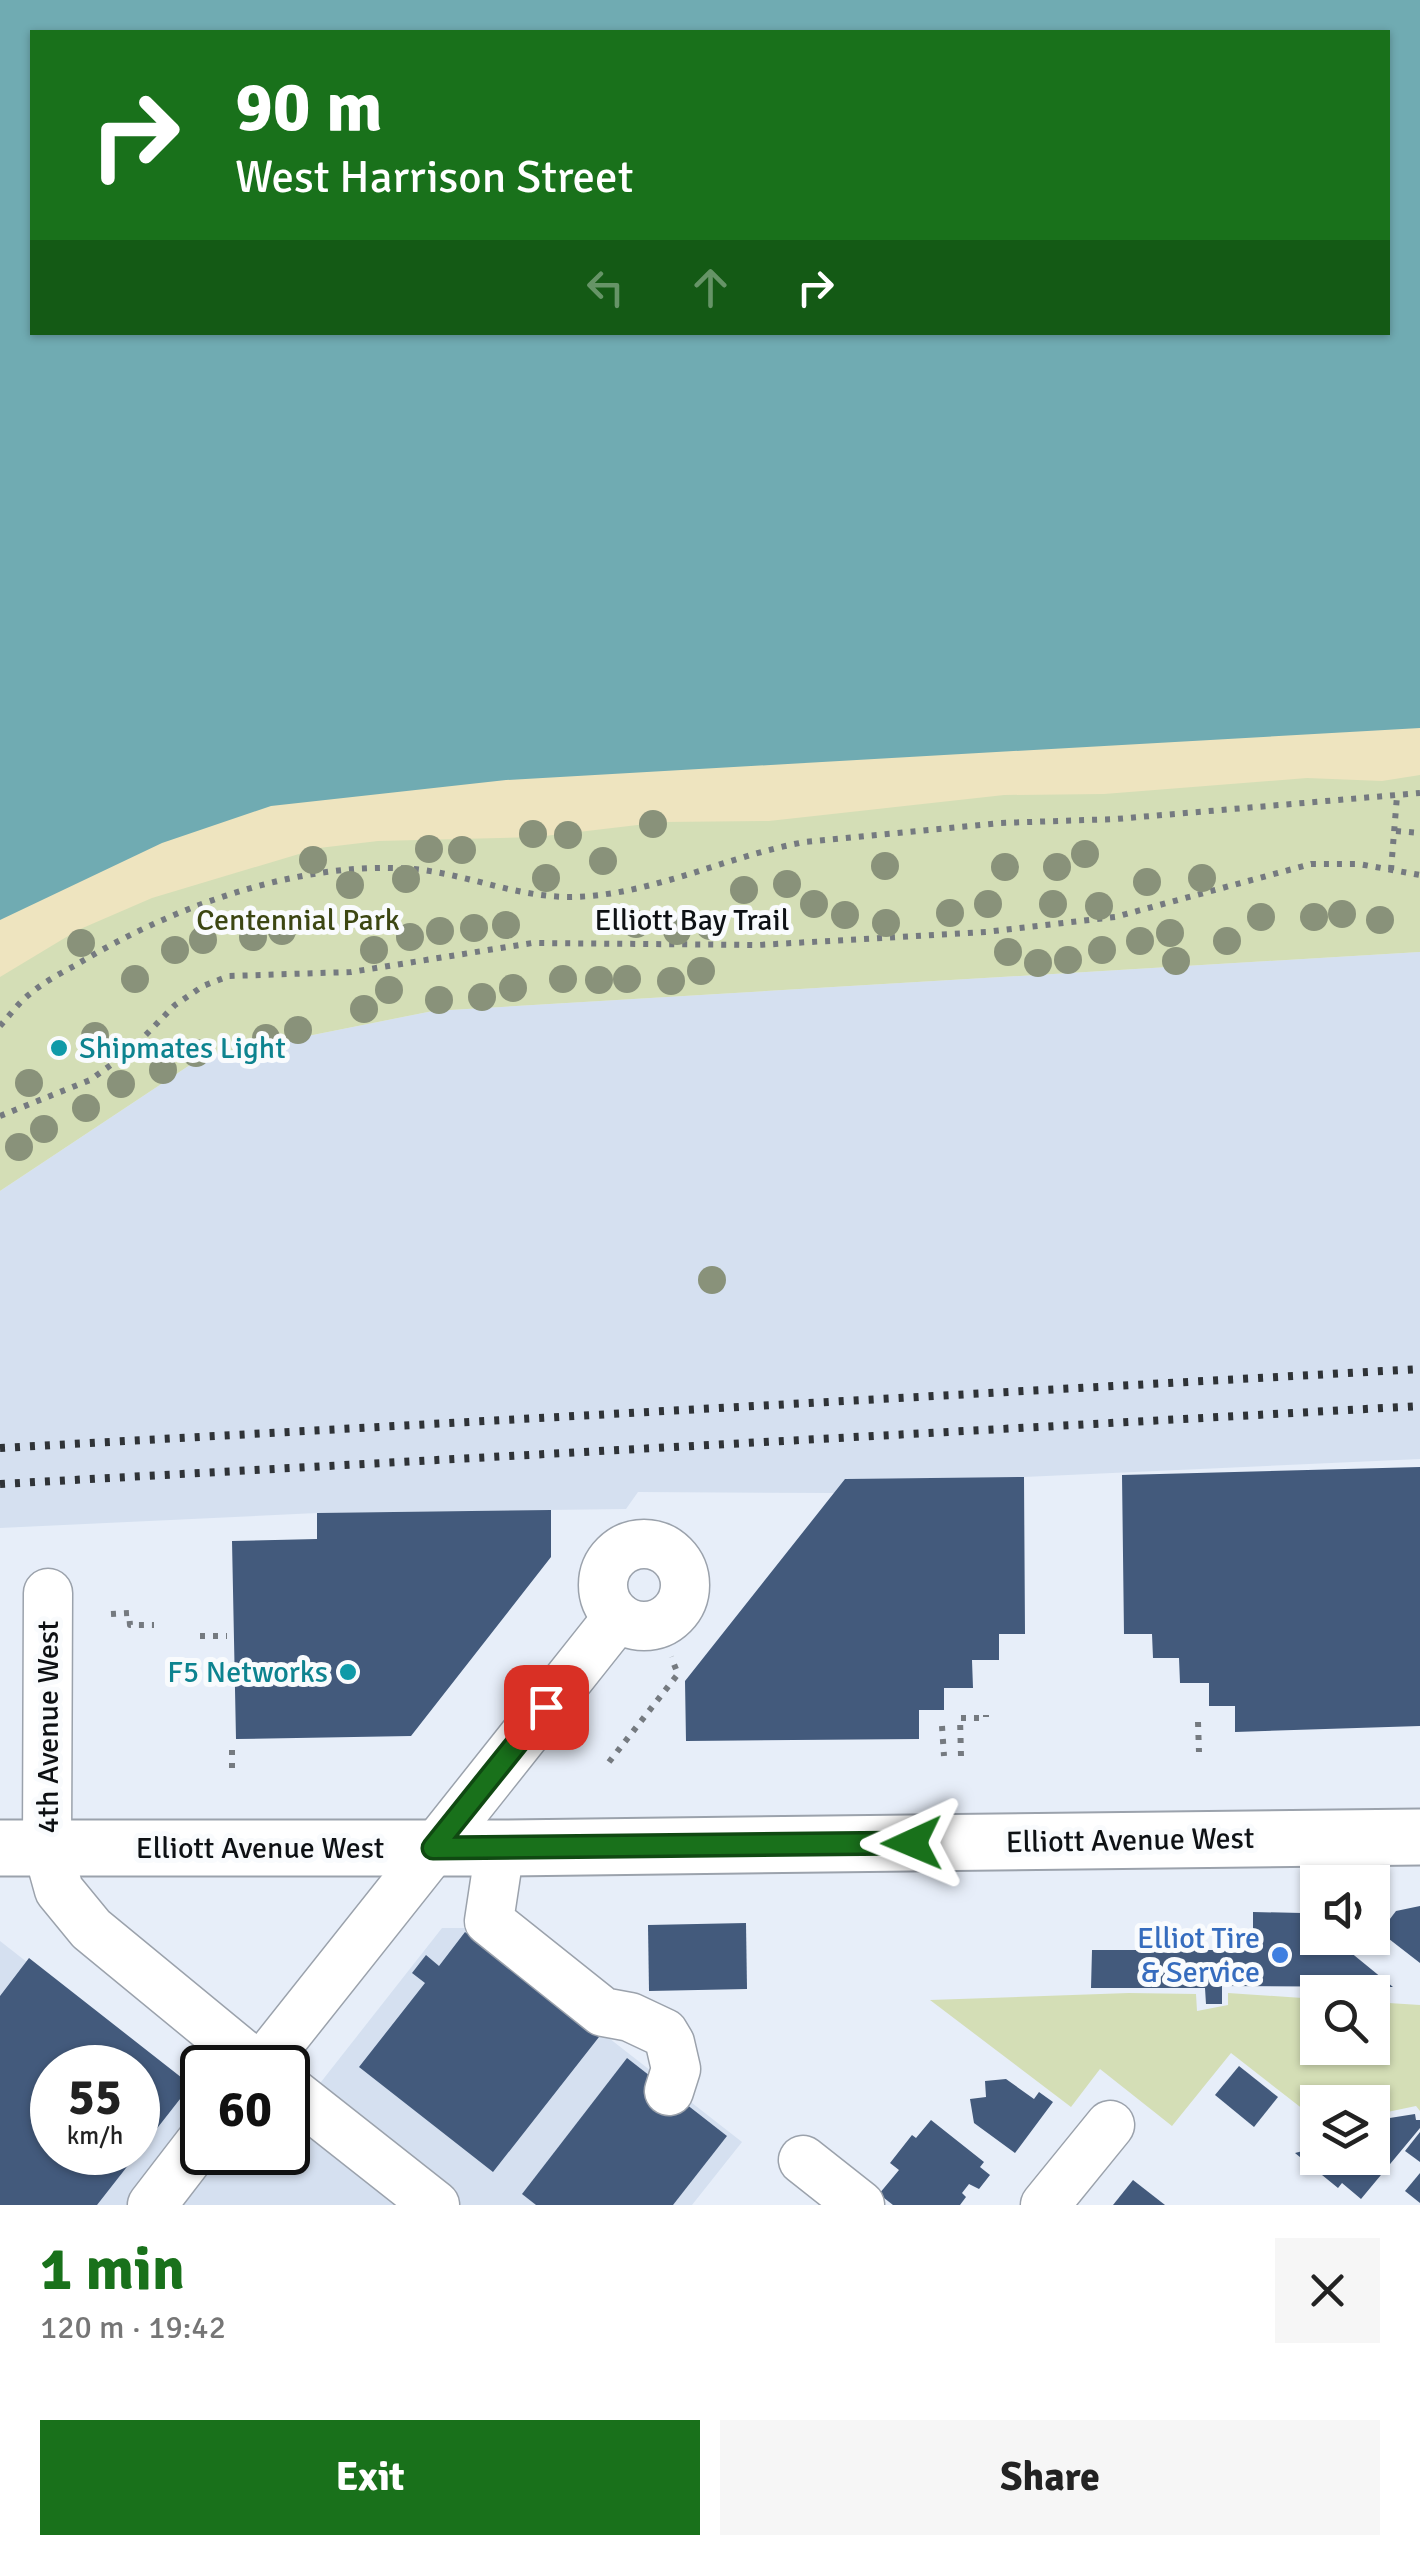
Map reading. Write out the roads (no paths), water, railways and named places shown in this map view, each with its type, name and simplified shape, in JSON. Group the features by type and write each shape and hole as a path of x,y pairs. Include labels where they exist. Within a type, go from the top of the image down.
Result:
{"main road":[{"name":"Elliott Avenue West","path":"24,1847 500,1848 1420,1837"}],"street":[{"name":"4th Avenue West","path":"48,1594 24,1847 91,1929 232,2045"},
{"path":"278,2045 618,1617"},
{"path":"500,1848 489,1920 603,2012 630,2018 664,2033 676,2069 670,2091"},
{"path":"310,2106 435,2205"},
{"path":"1045,2205 1110,2125"},
{"path":"804,2160 860,2205"},
{"path":"152,2205 180,2169"}],"water":[{"path":"0,0 1420,0 1420,728 506,780 271,806 162,843 0,920"}],"railway":[{"path":"0,1448 1420,1369"},
{"path":"0,1484 1420,1406"}],"place":[{"name":"Shipmates Light","path":"59,1048"},
{"name":"F5 Networks","path":"348,1672"},
{"name":"Elliot Tire & Service","path":"1280,1955"}],"park label":[{"name":"Centennial Park","path":"298,920"}]}
